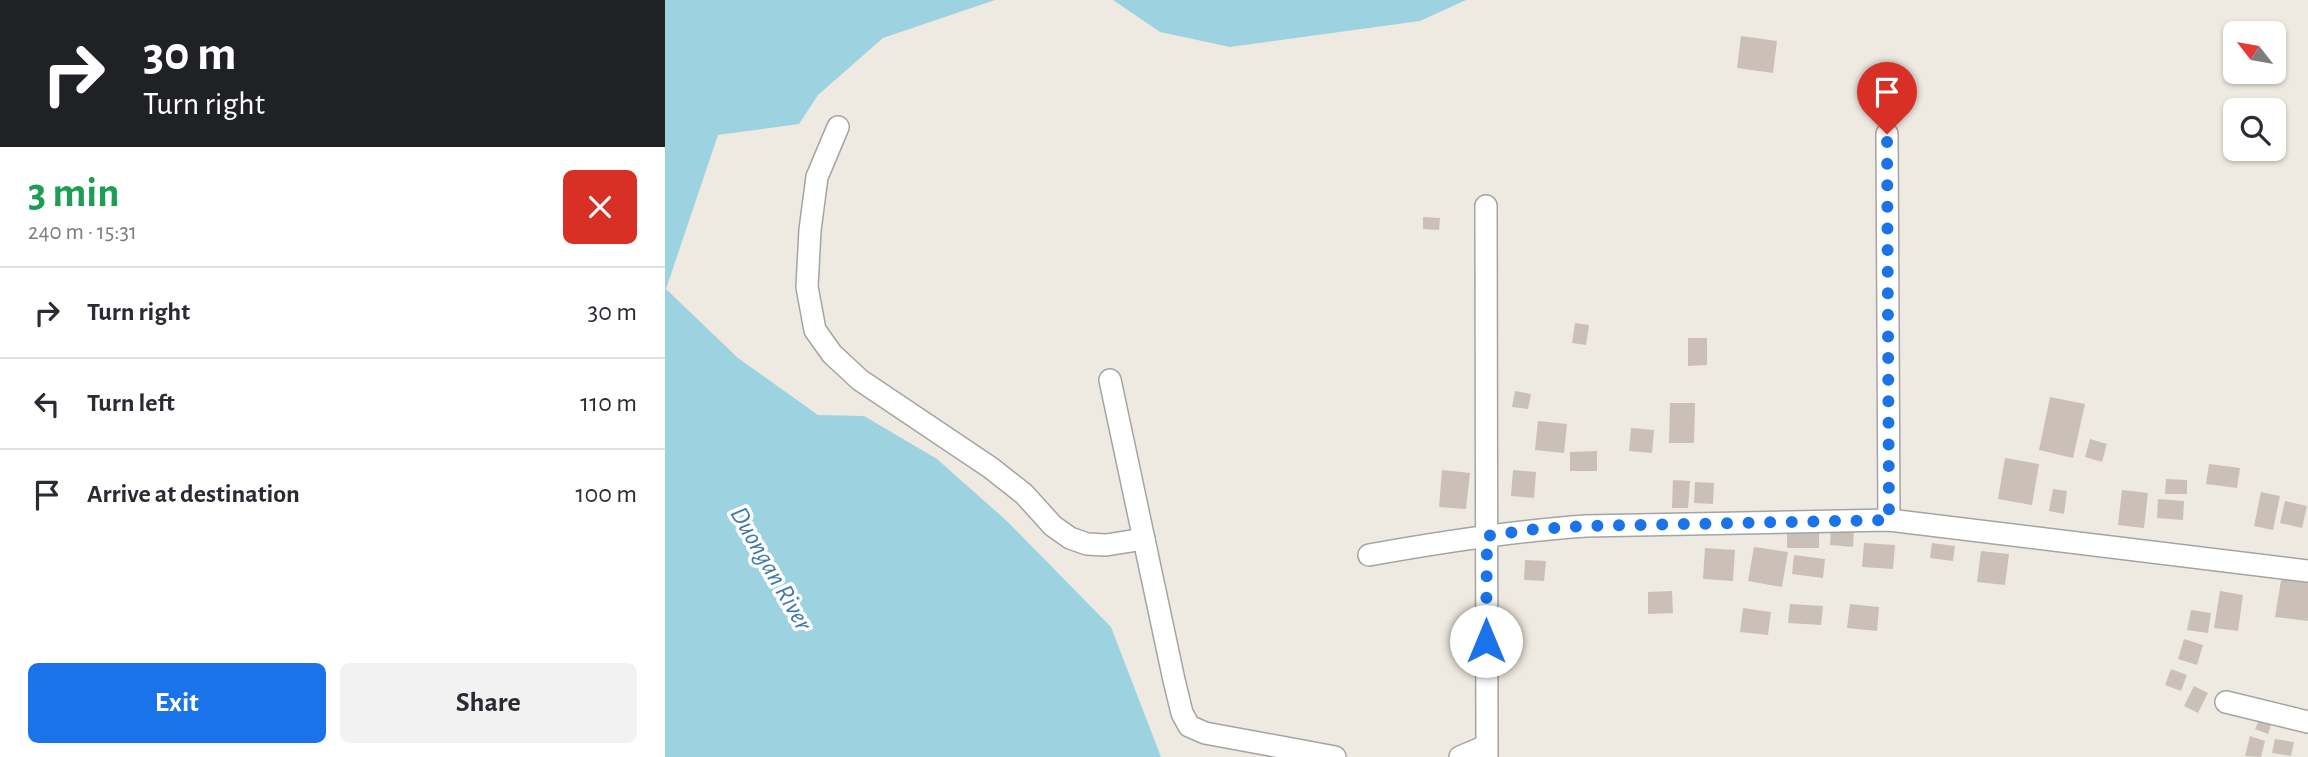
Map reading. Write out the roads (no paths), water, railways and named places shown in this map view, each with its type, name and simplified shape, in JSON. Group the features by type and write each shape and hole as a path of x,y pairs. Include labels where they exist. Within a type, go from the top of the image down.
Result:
{"street":[{"path":"838,127 817,177 810,230 807,287 815,331 832,354 860,380 991,468 1024,494 1053,526 1070,538 1087,544 1106,545 1144,540"},
{"path":"1887,134 1889,520"},
{"path":"1460,757 1486,752 1486,206"},
{"path":"1110,380 1174,680 1182,713 1189,726 1228,739 1335,757"},
{"path":"1369,555 1443,541 1537,529 1889,520 2308,571"},
{"path":"2226,702 2308,722"}],"water":[{"name":"Duongan River","path":"665,0 995,0 883,38 818,95 799,124 718,135 666,289 738,358 818,415 864,416 937,459 1008,522 1111,627 1161,757 665,757"},
{"path":"1113,0 1466,0 1420,21 1230,47 1160,32"}]}
